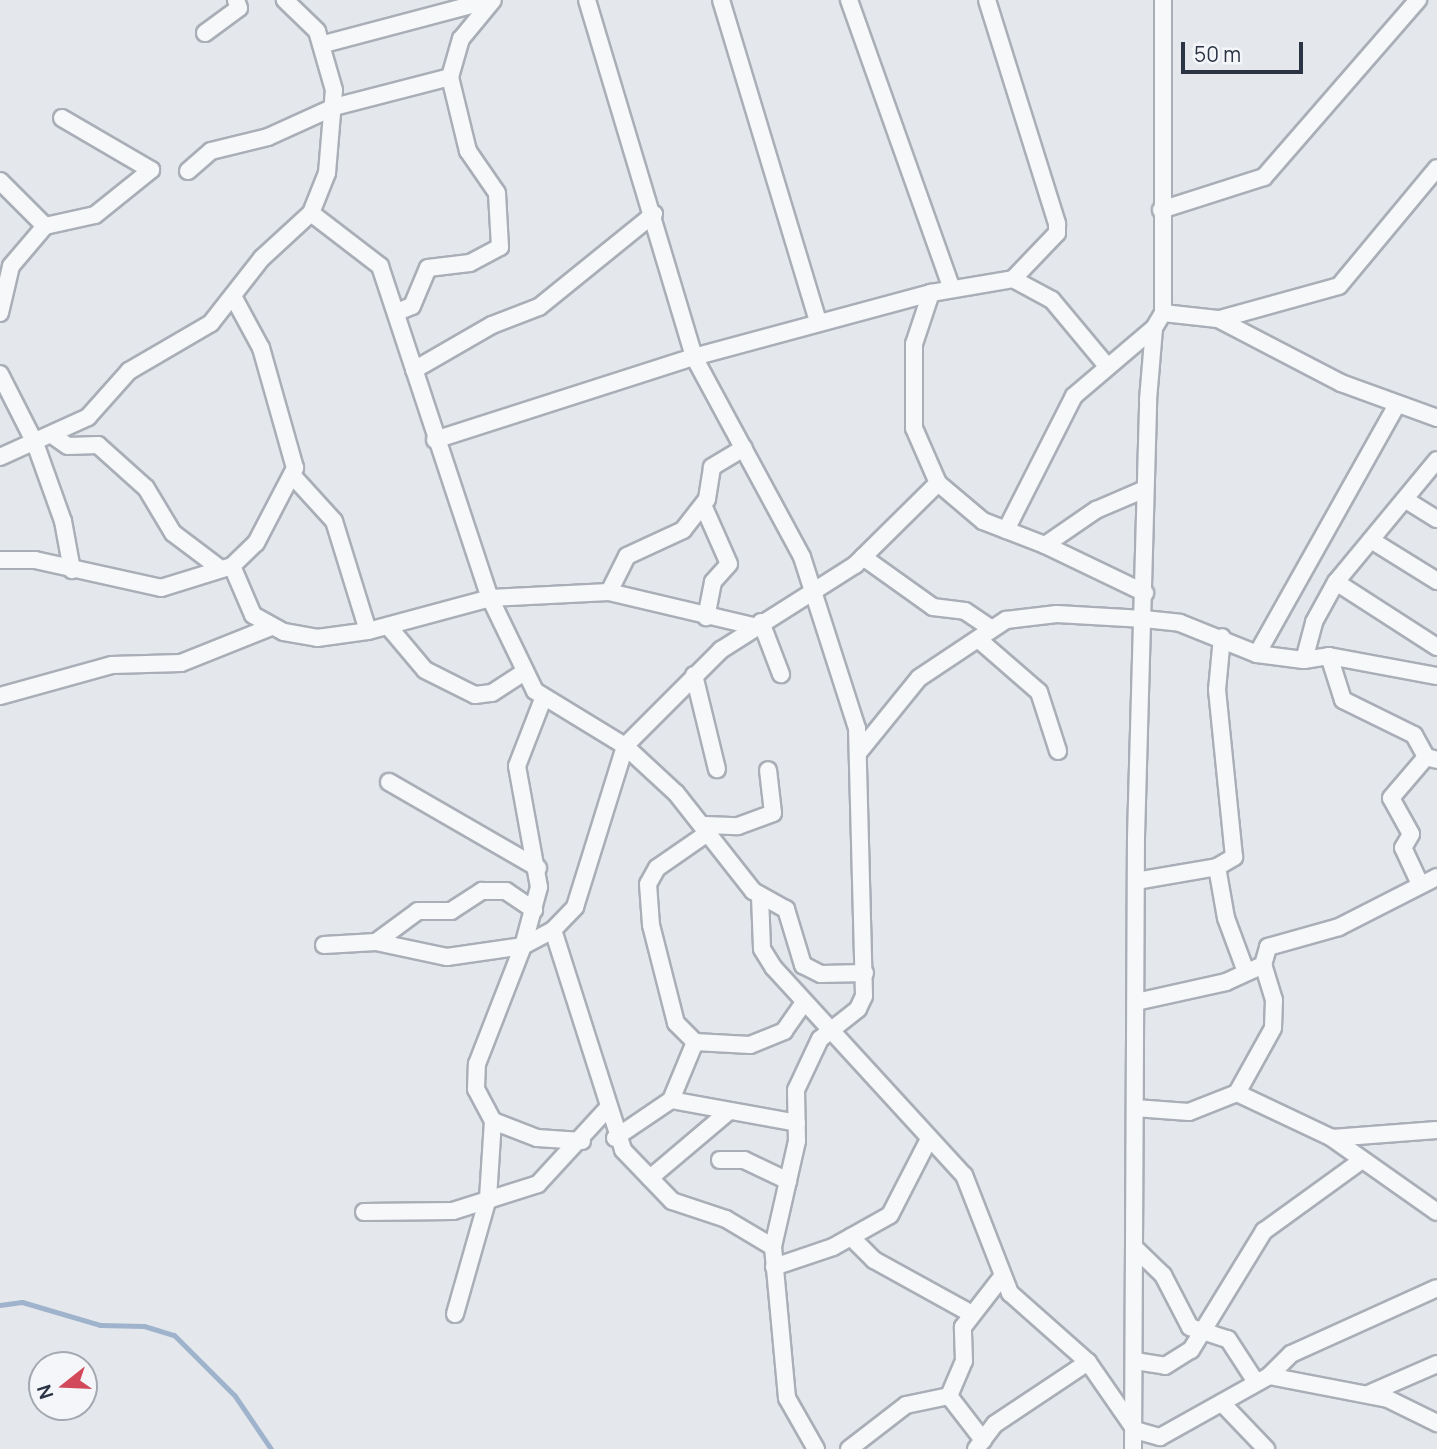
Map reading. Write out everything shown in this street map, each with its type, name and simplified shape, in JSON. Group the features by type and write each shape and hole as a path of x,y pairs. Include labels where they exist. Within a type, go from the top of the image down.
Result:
{"street":[{"path":"205,33 239,8 236,0"},
{"path":"0,457 88,417 128,371 211,323 262,258 311,213 327,173 334,107 324,44 285,0"},
{"path":"324,44 492,0"},
{"path":"397,312 412,306 428,268 470,263 500,247 497,193 468,151 450,77 461,39 492,0"},
{"path":"587,0 654,214 694,357 786,523 846,680 859,752 865,973 858,1009 829,1030 796,1090 797,1123 788,1181 773,1247 787,1398 816,1449"},
{"path":"721,0 818,320"},
{"path":"849,0 951,287"},
{"path":"987,0 1058,224 1052,239 1013,279"},
{"path":"1006,530 1054,425 1107,366 1154,328 1163,313 1163,0"},
{"path":"1161,210 1264,177 1418,0"},
{"path":"188,171 211,150 268,137 334,107 450,77"},
{"path":"0,310 11,265 45,226 95,215 152,170 62,118"},
{"path":"1218,319 1339,286 1437,168"},
{"path":"0,181 45,226"},
{"path":"311,213 375,257 397,312 435,440 490,598 524,672 542,699 625,746 707,828 760,896 790,916 798,956 811,972 865,973"},
{"path":"414,370 492,325 539,307 654,214"},
{"path":"435,440 818,320 951,287 1013,279 1052,300 1107,366"},
{"path":"931,293 914,344 914,428 939,483 983,521 1045,545 1145,593"},
{"path":"0,560 35,560 161,588 226,568 256,542 292,475 292,446 270,375 233,298"},
{"path":"1163,313 1218,319 1397,405 1437,418"},
{"path":"1133,1449 1137,1250 1136,881 1145,593 1145,489 1154,328"},
{"path":"0,374 35,443 63,521 72,570"},
{"path":"1257,654 1397,405"},
{"path":"52,435 68,446 98,445 146,488 173,533 226,568 247,607 271,627 317,638 368,631 490,598 609,592 706,617 757,624"},
{"path":"609,592 627,556 675,535 703,505 712,467 744,448"},
{"path":"1304,660 1336,582 1437,460"},
{"path":"292,475 334,521 368,631"},
{"path":"324,945 376,942 447,957 523,946 553,930 575,906 625,746 694,674 757,624 813,593 863,557 939,483"},
{"path":"1045,545 1096,510 1145,489"},
{"path":"1406,500 1437,519"},
{"path":"703,505 729,564 713,582 706,617"},
{"path":"1371,540 1437,581"},
{"path":"863,557 933,607 965,611 1039,692 1058,751"},
{"path":"1336,582 1437,647"},
{"path":"859,752 914,683 983,633 1057,614 1144,619 1222,637 1257,654 1304,660 1329,656 1437,676"},
{"path":"757,624 781,674"},
{"path":"388,626 425,670 475,695 492,693 524,672"},
{"path":"0,696 113,665 181,663 271,627"},
{"path":"1136,881 1217,867 1234,857 1217,690 1222,637"},
{"path":"1329,656 1330,674 1343,700 1414,735 1432,758 1391,798 1411,834 1404,856 1420,884"},
{"path":"694,674 717,769"},
{"path":"455,1314 488,1198 493,1121 476,1089 477,1064 523,946 534,910 538,869 517,766 542,699"},
{"path":"768,770 773,813 738,827 707,828 657,868 646,894 676,1023 695,1042 765,1041 791,1025 804,1002"},
{"path":"389,782 538,869"},
{"path":"1217,867 1226,918 1245,969"},
{"path":"1135,1108 1189,1112 1237,1093 1273,1028 1274,1000 1263,965 1268,947 1339,927 1437,877"},
{"path":"376,942 418,911 451,911 482,891 506,891 534,910"},
{"path":"760,896 762,949 804,1002 976,1193 1001,1278 1023,1311 1088,1362 1135,1430 1160,1437 1262,1378 1291,1354 1437,1288"},
{"path":"553,930 615,1138 649,1178 683,1207 726,1219 773,1247"},
{"path":"1136,1002 1226,982 1245,969 1263,965"},
{"path":"615,1138 671,1100 695,1042"},
{"path":"1237,1093 1332,1138 1437,1212"},
{"path":"671,1100 797,1123"},
{"path":"364,1212 453,1211 538,1184 582,1141 606,1110"},
{"path":"649,1178 728,1112"},
{"path":"493,1121 537,1138 582,1141"},
{"path":"1332,1138 1437,1130"},
{"path":"774,1267 850,1237 890,1215 929,1141"},
{"path":"720,1160 744,1160 788,1181"},
{"path":"1135,1362 1165,1366 1209,1329 1216,1303 1264,1231 1362,1160"},
{"path":"850,1237 874,1260 972,1314"},
{"path":"1137,1250 1163,1275 1190,1327 1209,1329 1246,1359 1262,1378 1368,1394 1437,1423"},
{"path":"949,1396 964,1361 961,1337 972,1314 1001,1278"},
{"path":"949,1396 980,1444 995,1424 1088,1362"},
{"path":"1368,1394 1437,1364"},
{"path":"849,1449 906,1405 949,1396"},
{"path":"1222,1403 1266,1449"}],"waterway":[{"path":"0,1305 22,1302 100,1325 144,1326 174,1335 235,1396 271,1449"}]}
